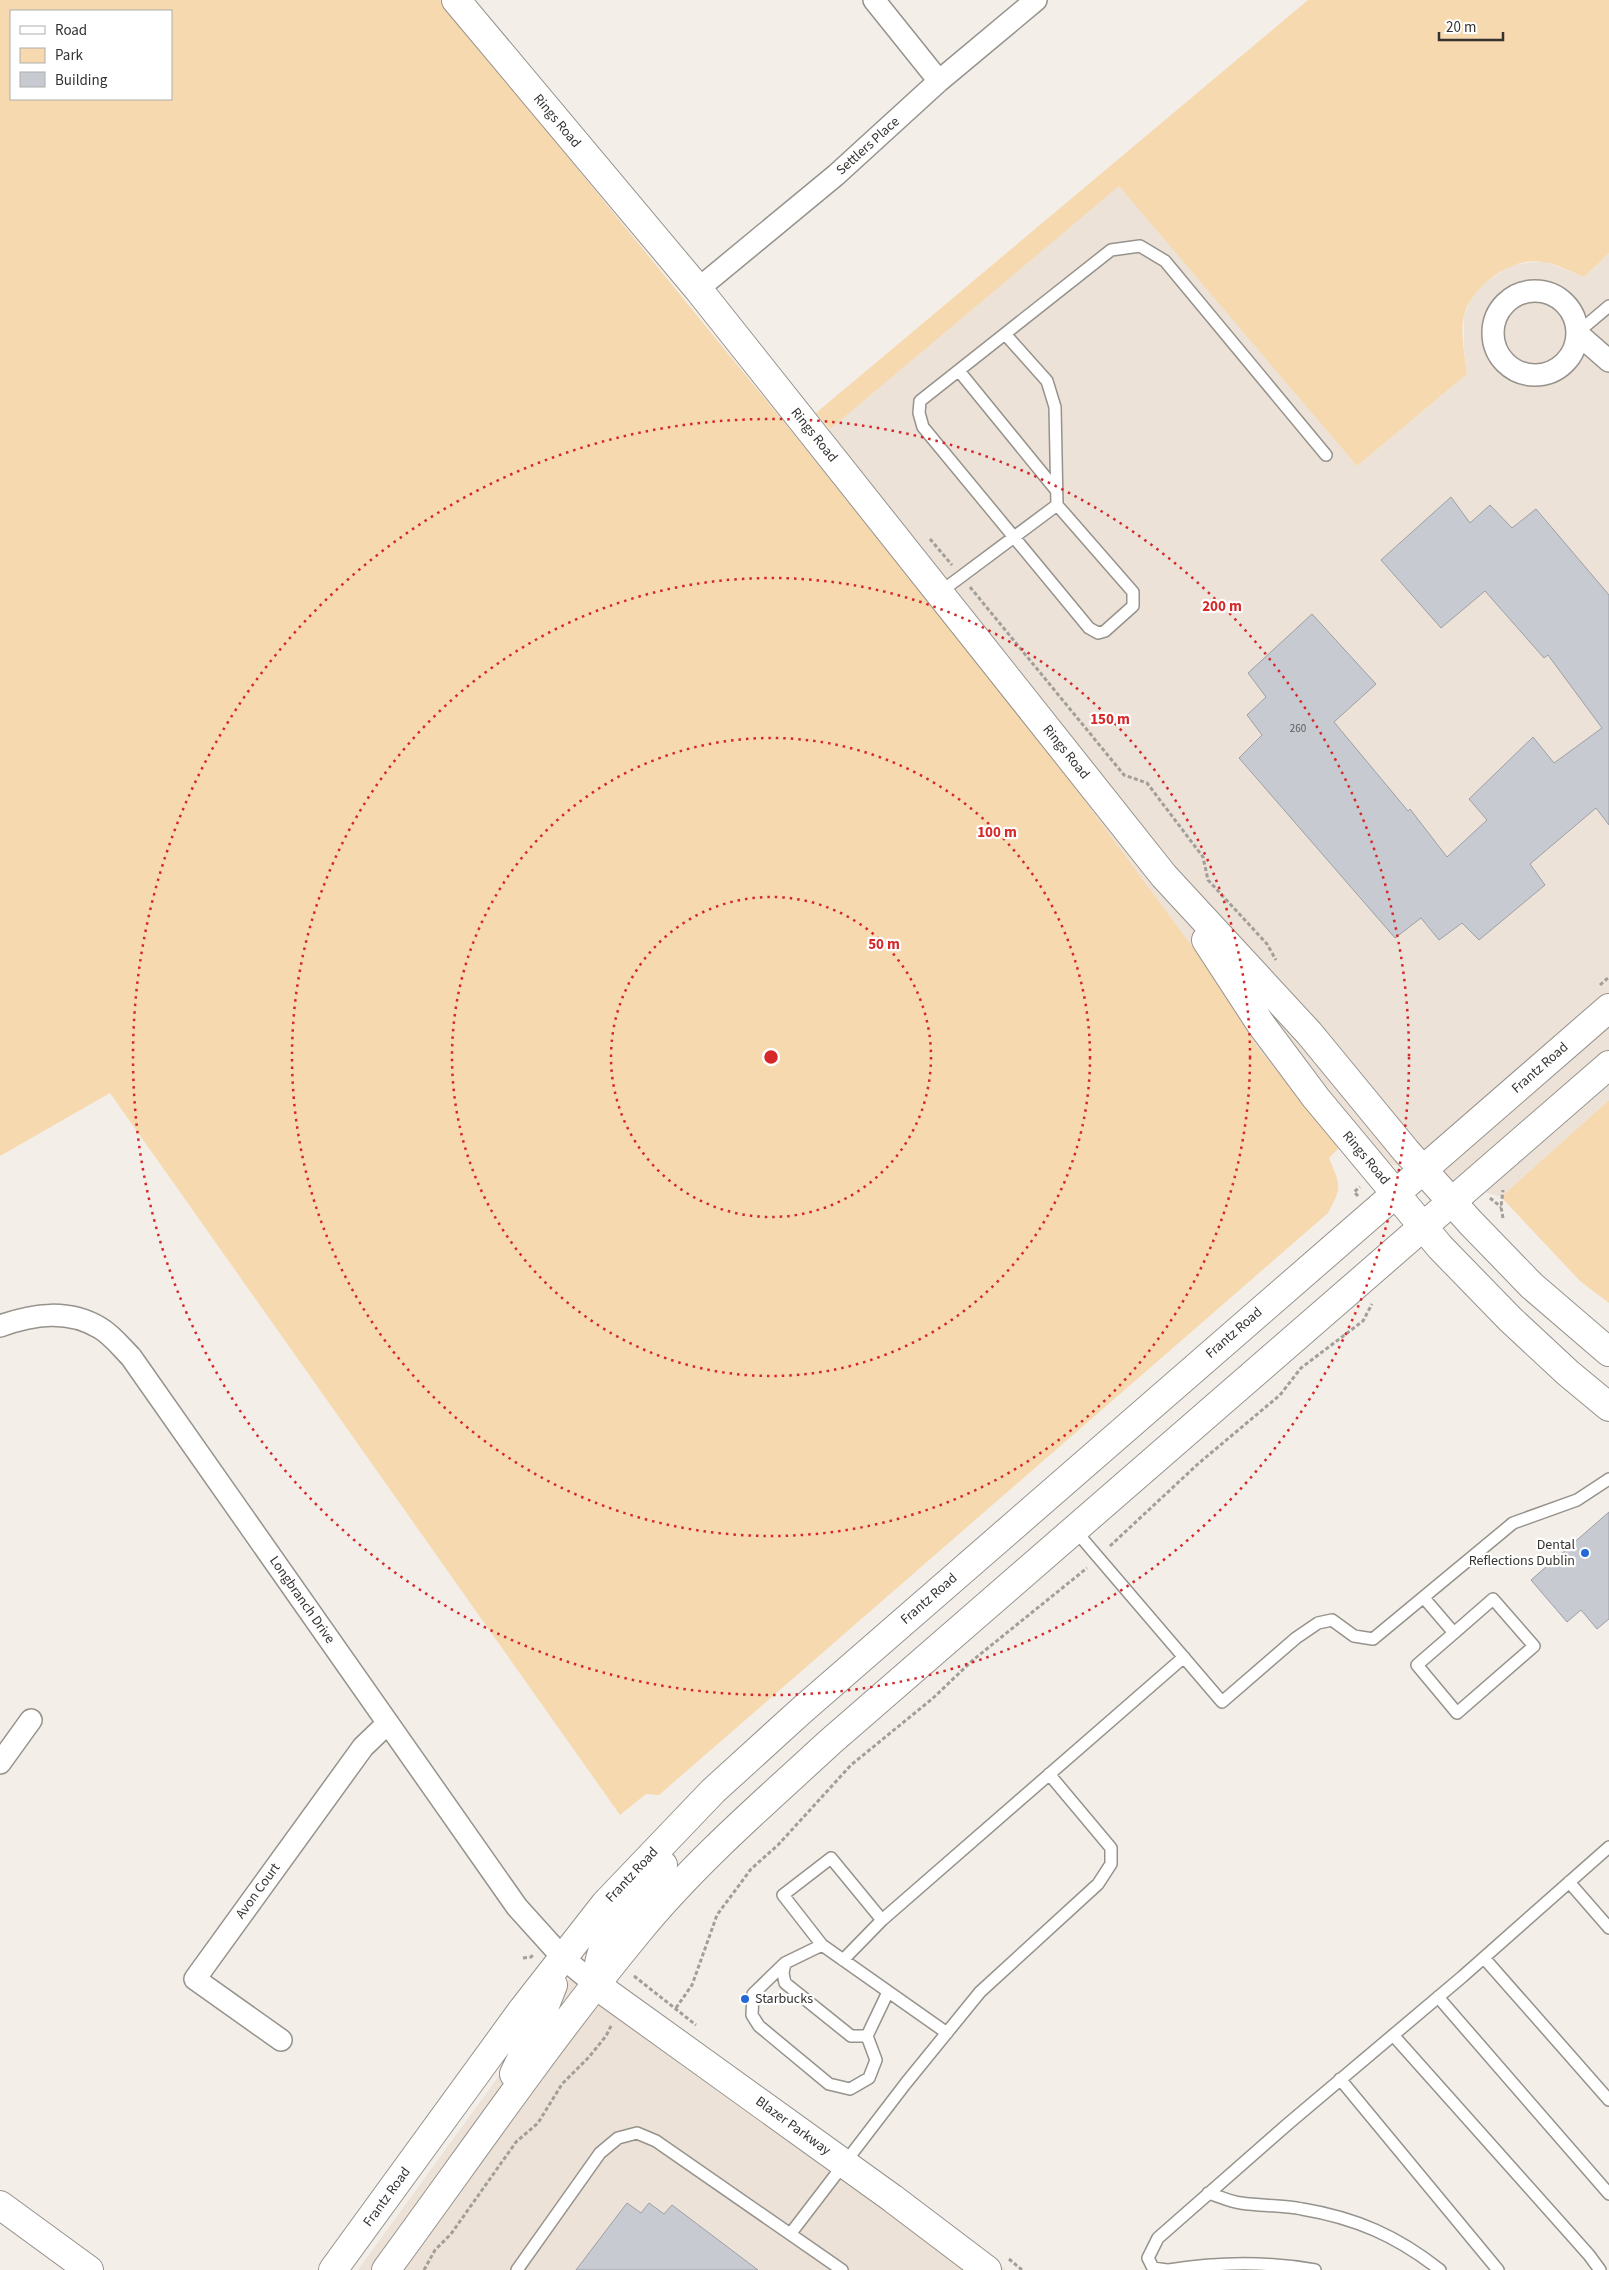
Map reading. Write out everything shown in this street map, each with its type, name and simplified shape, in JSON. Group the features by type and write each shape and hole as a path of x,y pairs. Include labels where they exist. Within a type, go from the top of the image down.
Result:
{"main road":[{"name":"Rings Road","path":"456,0 698,289 1164,876 1308,1033 1422,1170 1470,1222 1532,1286 1609,1352"},
{"name":"Rings Road","path":"1164,876 1260,1023 1316,1098 1440,1247 1510,1320 1568,1373 1609,1407"},
{"name":"Frantz Road","path":"333,2270 605,1904 701,1804 802,1710 1609,1008"},
{"path":"386,2270 596,1985 644,1925 743,1822 830,1742 1609,1066"},
{"path":"596,1985 601,1954 610,1937 620,1920 673,1852 701,1804"},
{"path":"490,2128 539,2021 563,1958"},
{"name":"Blazer Parkway","path":"596,1985 987,2270"},
{"path":"0,2206 83,2268"}],"street":[{"path":"874,0 939,81"},
{"name":"Settlers Place","path":"698,289 836,175 939,81 1036,0"},
{"path":"1577,333 1609,361"},
{"name":"Longbranch Drive","path":"0,1326 23,1318 42,1315 63,1315 102,1329 131,1357 517,1907 563,1958 596,1985"},
{"path":"0,1763 31,1720"},
{"name":"Avon Court","path":"281,2040 195,1978 363,1747 388,1722"}],"lane":[{"path":"1006,334 1047,381 1055,407 1057,505 1133,592 1133,606 1105,631 1098,633 1089,628 923,427 918,413 920,401 1111,250 1140,246 1165,261 1326,455"},
{"path":"1577,333 1609,306"},
{"path":"958,371 1056,490"},
{"path":"939,593 1014,535 1057,505"},
{"path":"1074,1529 1222,1702 1296,1638 1318,1623 1332,1620 1354,1636 1373,1639 1513,1523 1577,1500 1609,1479"},
{"path":"1424,1598 1454,1633"},
{"path":"1493,1600 1534,1646 1457,1713 1417,1665 1454,1633 1493,1600"},
{"path":"842,1960 882,1920 1184,1657"},
{"path":"791,2233 980,1992 1098,1884 1111,1864 1111,1848 1049,1774"},
{"path":"1315,2270 1281,2264 1211,2264 1168,2270 1153,2268 1148,2258 1158,2238 1208,2193 1484,1958 1609,1847"},
{"path":"882,1920 831,1858 783,1895 822,1945 946,2033"},
{"path":"1569,1882 1609,1928"},
{"path":"822,1945 785,1963 753,1994 752,2015 759,2026 829,2084 850,2089 869,2078 876,2060 866,2036 888,1992"},
{"path":"1484,1958 1609,2100"},
{"path":"785,1963 785,1983 851,2036 866,2036"},
{"path":"1438,1997 1609,2194"},
{"path":"1393,2035 1589,2255 1600,2270"},
{"path":"1340,2079 1498,2270"},
{"path":"518,2270 600,2153 618,2138 637,2133 656,2141 842,2270"},
{"path":"1208,2193 1241,2203 1301,2208 1343,2217 1377,2230 1414,2249 1440,2270"}],"path":[{"path":"929,538 1124,775 1147,783 1203,857 1208,880 1267,944 1280,965"},
{"path":"1470,1222 1490,1210 1501,1207 1473,1184"},
{"path":"676,2008 692,1985 716,1915 751,1869 778,1845 851,1765 932,1698 972,1660 1081,1573 1199,1463 1280,1395 1301,1368 1363,1321 1374,1300"},
{"path":"424,2270 435,2250 451,2234 516,2142 538,2123 562,2084 589,2058 637,1988 644,1982"}],"shaded area":[{"path":"1119,185 1357,466 1467,374 1464,350 1464,316 1476,289 1511,265 1543,261 1584,277 1609,253 1609,1100 1501,1197 1339,1148 1255,1044 1239,1010 1057,763 806,449"},
{"path":"584,1959 877,2174 1006,2270 358,2270"}],"green space":[{"path":"0,0 440,0 792,432 1057,763 1239,1010 1255,1044 1339,1148 1329,1158 1336,1174 1338,1191 1328,1213 659,1795 646,1794 620,1815 110,1093 0,1156"},
{"path":"1308,0 1609,0 1609,253 1584,277 1554,264 1532,261 1507,268 1484,284 1468,305 1464,316 1463,336 1467,374 1357,466 1119,186 830,429 816,413"},
{"path":"1609,1100 1609,1303 1580,1281 1501,1197"}],"building":[{"path":"1451,497 1470,523 1490,505 1512,528 1536,509 1609,595 1609,825 1596,808 1530,864 1545,885 1479,940 1462,923 1439,940 1421,918 1395,938 1239,758 1262,735 1247,715 1266,697 1248,673 1312,614 1376,684 1334,722 1408,811 1410,809 1447,857 1487,820 1469,799 1533,737 1554,763 1602,728 1548,655 1544,658 1485,591 1441,628 1381,560"},
{"name":"Dental Reflections Dublin","path":"1609,1512 1609,1619 1597,1629 1581,1610 1567,1622 1531,1580"},
{"path":"627,2203 641,2213 649,2203 664,2214 672,2205 758,2270 576,2270"}],"place":[{"name":"Dental Reflections Dublin","path":"1585,1553"},
{"name":"Starbucks","path":"745,1999"}]}
